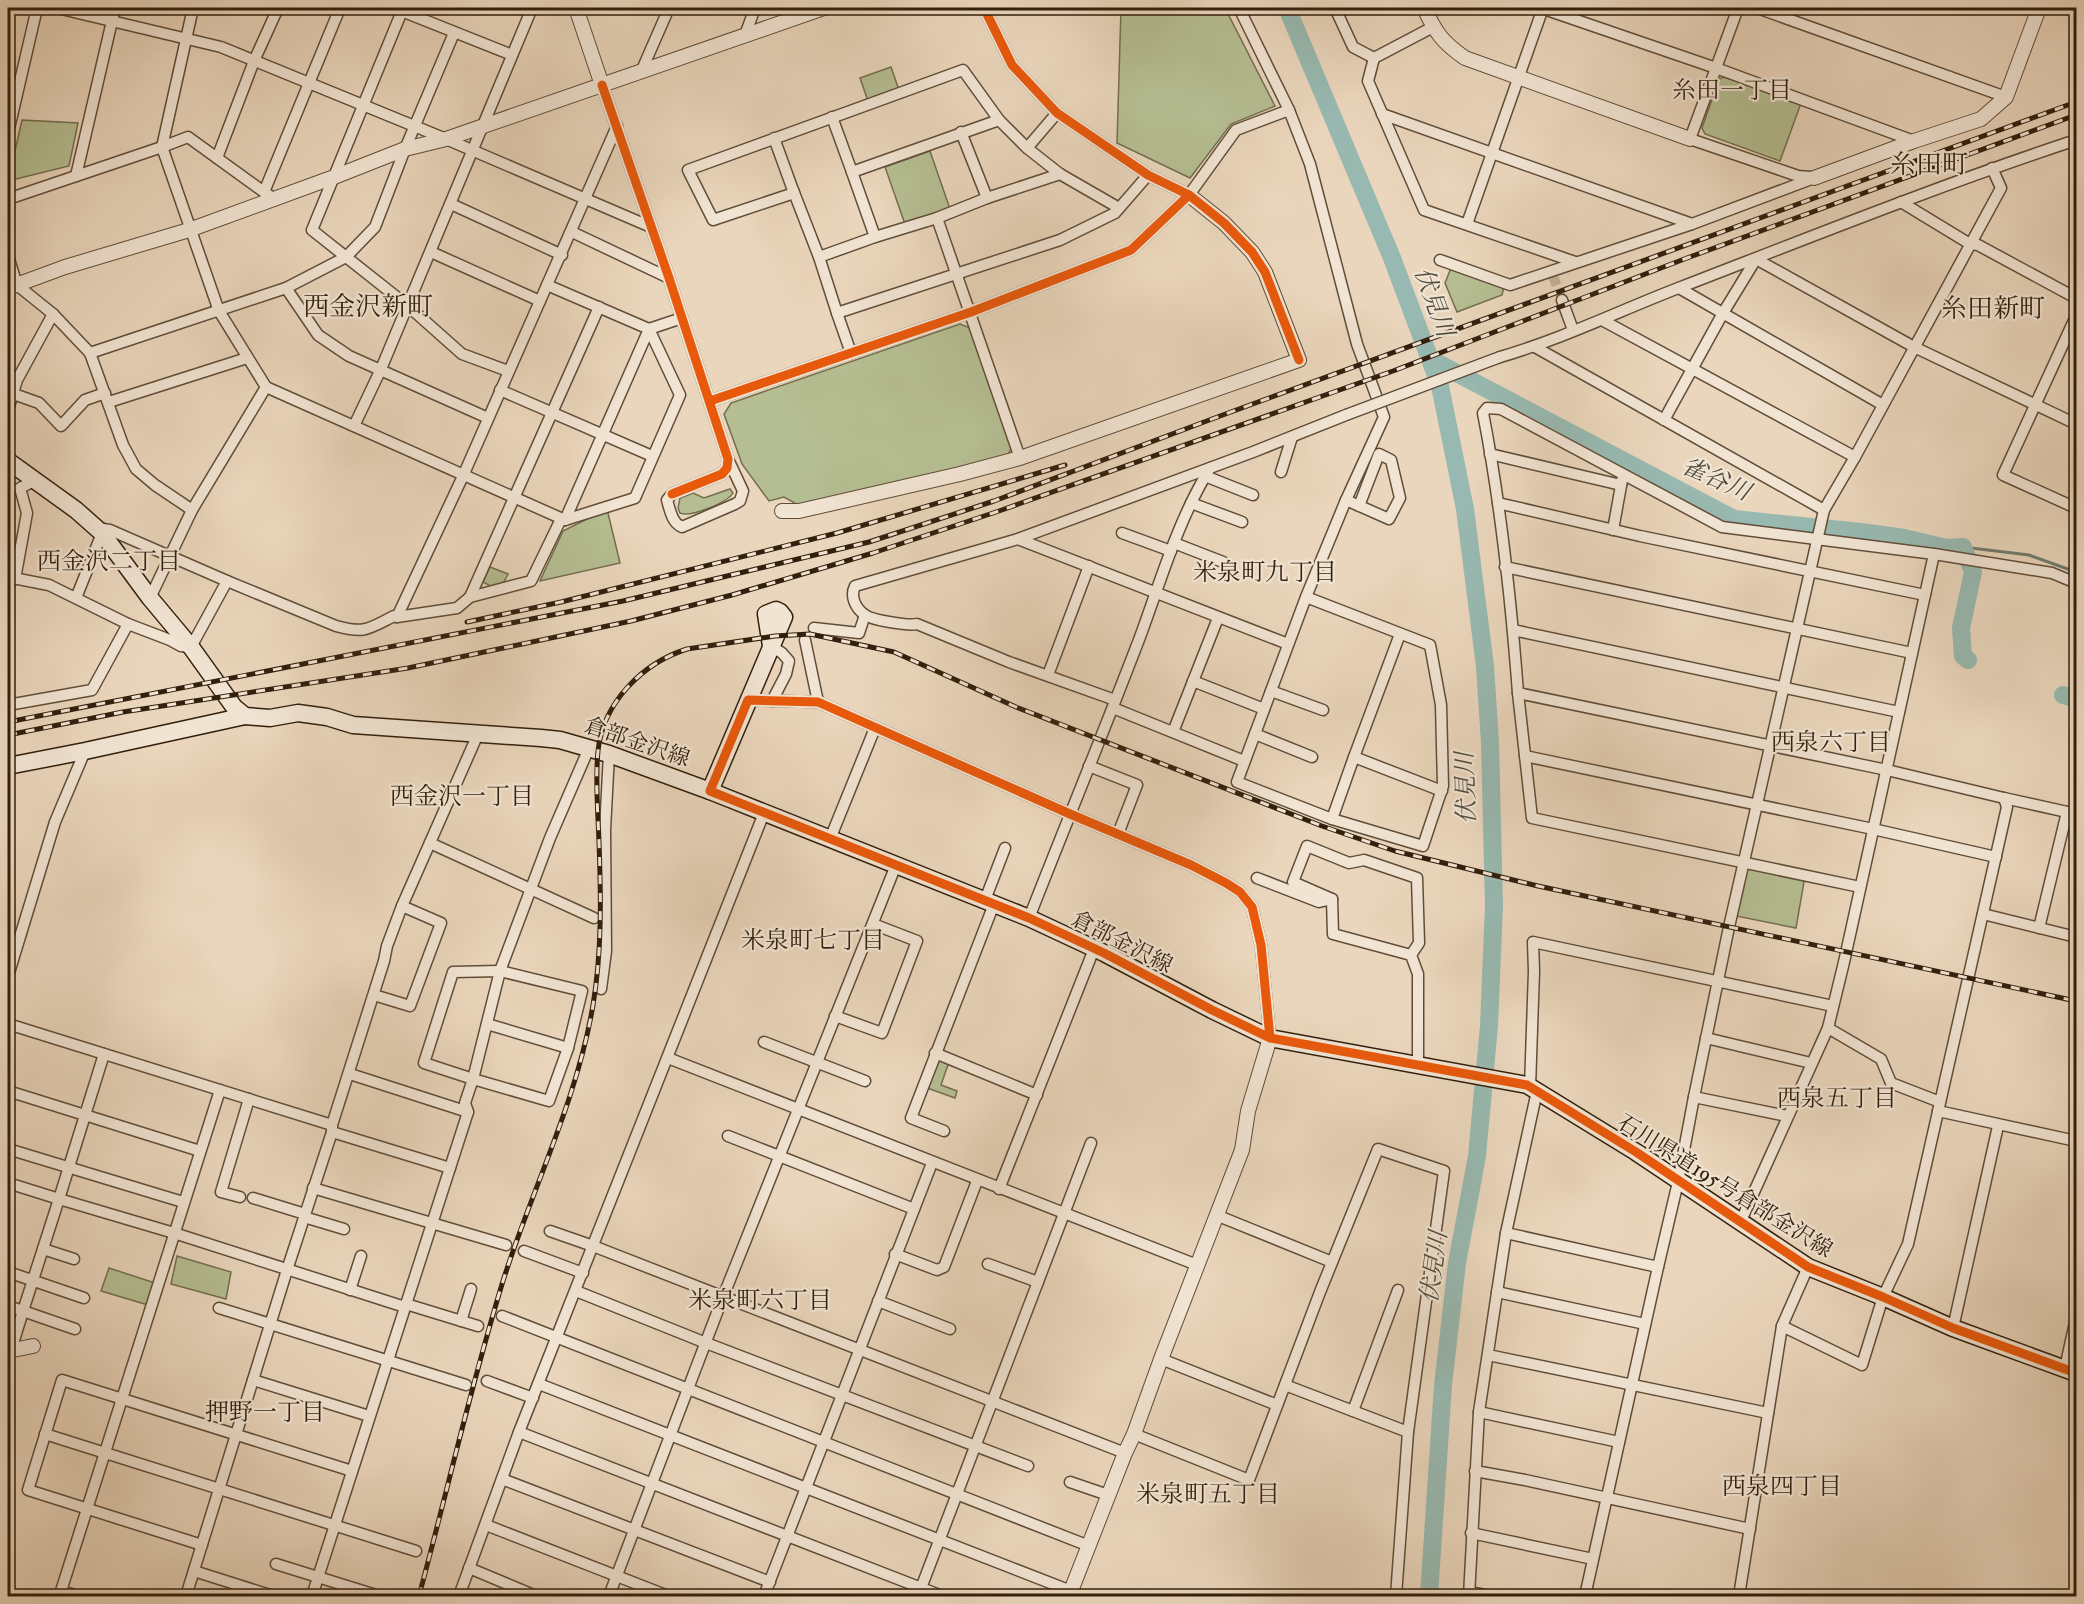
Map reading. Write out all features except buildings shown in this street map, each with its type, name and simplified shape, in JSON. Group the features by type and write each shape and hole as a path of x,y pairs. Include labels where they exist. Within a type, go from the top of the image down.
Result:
{"main road":[{"path":"8,461 99,530 150,598 191,647 234,707 245,716"},
{"path":"710,791 771,646"},
{"name":"倉部金沢線","path":"8,766 85,752 245,716 270,718 298,713 327,717 354,725 560,740 609,754 710,791 1029,918 1270,1038 1531,1088"},
{"name":"石川県道195号倉部金沢線","path":"1531,1088 1636,1152 1808,1267 1953,1328 2071,1370"}],"street":[{"path":"8,133 38,8"},
{"path":"57,8 221,47 446,139 651,227"},
{"path":"76,176 115,8"},
{"path":"193,8 188,39 162,147 219,311 266,387 563,519 635,498 680,395 649,329 548,285"},
{"path":"217,158 278,8"},
{"path":"269,195 308,83 340,8"},
{"path":"354,426 431,252 532,8"},
{"path":"576,8 669,278 728,459 743,491 737,502 683,526 676,521 672,503 676,494 719,480 728,459"},
{"path":"642,72 669,8"},
{"path":"745,35 755,8"},
{"path":"12,287 65,267 189,230 269,195 334,177 405,149 446,139 819,8"},
{"path":"782,511 799,511 1020,458 1299,360 1265,272 1252,252 1224,223 1188,195 1148,176 1057,113 1012,65 984,8"},
{"path":"1239,8 1289,110 1310,164 1357,344 1384,417 1346,500 1306,597 1237,782 1332,819 1423,846 1443,786 1441,705 1430,645 1306,597"},
{"path":"1335,8 1353,47 1374,58"},
{"path":"1424,8 1445,45 1465,58 1690,139 1798,176 1814,178"},
{"path":"1467,224 1542,8 1716,68 1914,141"},
{"path":"1690,139 1738,8"},
{"path":"1757,8 2006,97"},
{"path":"1440,260 1510,285 1552,273 1575,262 1692,224 1914,141 1981,119 2006,97 2039,8"},
{"path":"508,371 462,354 408,306 312,230 398,9 512,55"},
{"path":"1433,27 1374,58 1368,81 1424,210 1575,262"},
{"path":"90,353 286,288 346,257 375,227 454,33"},
{"path":"793,190 794,193 713,220 688,170 963,70 999,120 1027,148 1060,174 1119,208"},
{"path":"710,401 971,312 1131,250 1188,195 1236,130 1289,110"},
{"path":"1027,148 1057,113"},
{"path":"1382,114 1692,224"},
{"path":"832,117 875,237"},
{"path":"852,172 999,120"},
{"path":"397,618 562,255 616,126"},
{"path":"961,132 987,198"},
{"path":"8,199 188,137 269,195"},
{"path":"774,138 819,257 851,353"},
{"path":"1244,760 1173,732 1048,675 917,624 908,626 865,615 853,601 852,593 855,586 1018,539 1207,472 1346,415 1500,357 1535,347 1679,288 1901,202 2076,140"},
{"path":"1585,1596 1678,1182 1718,980 1823,514 2001,188 1992,168"},
{"path":"819,257 1060,174"},
{"path":"837,313 1060,240 1115,213 1148,176"},
{"path":"1901,202 1970,244 1978,245 2076,298"},
{"path":"451,204 562,255"},
{"path":"937,218 1020,458"},
{"path":"572,232 669,278"},
{"path":"431,252 540,301"},
{"path":"8,256 12,287 53,314 90,353 123,445 136,469 192,510"},
{"path":"1664,420 1723,313 1756,259"},
{"path":"1756,259 1914,347 2076,424"},
{"path":"286,288 318,335 349,356 488,418"},
{"path":"1679,288 1883,405"},
{"path":"1562,300 1573,330"},
{"path":"470,597 599,307"},
{"path":"8,410 10,393 53,314"},
{"path":"2076,316 2003,475 2076,508"},
{"path":"76,597 99,530 110,530 336,627 353,631 366,631 394,616 397,618 457,608 470,597 531,581 563,519 649,329 682,318"},
{"path":"1602,320 1855,457"},
{"path":"1535,347 1823,514"},
{"path":"10,393 39,403 61,426 85,400 107,398 247,358"},
{"path":"150,598 192,510 266,387"},
{"path":"500,390 652,456"},
{"path":"1860,887 1532,818 1498,503 1483,413 1487,408 1501,409 1622,479 1722,527 1817,537 1934,554 2052,573 2076,583"},
{"path":"1281,472 1292,437"},
{"path":"1346,500 1359,506 1389,519 1400,498 1391,460 1379,454 1359,506"},
{"path":"1490,454 1622,479"},
{"path":"1207,472 1253,495"},
{"path":"1029,918 1114,704 1173,547 1191,502 1207,472"},
{"path":"1613,530 1622,479"},
{"path":"36,480 20,488 27,513 11,578 49,585 128,624 181,646 191,647 226,581"},
{"path":"1191,502 1242,522"},
{"path":"1498,503 1613,530 1925,596"},
{"path":"1122,533 1223,562"},
{"path":"1018,539 1288,644"},
{"path":"1740,1223 1828,1028 1934,554"},
{"path":"1048,675 1089,566"},
{"path":"1505,567 1912,653"},
{"path":"813,628 859,633 865,615"},
{"path":"1173,732 1218,618"},
{"path":"8,705 92,690 128,624"},
{"path":"1513,630 1899,712"},
{"path":"1332,819 1400,634"},
{"path":"806,640 818,702"},
{"path":"771,646 789,661 786,674 772,701"},
{"path":"1193,681 1264,709"},
{"path":"1271,691 1323,710"},
{"path":"1518,693 1887,770 2072,813 2039,928"},
{"path":"539,1384 1070,1594 1134,1434 1242,1150 1248,1111 1270,1038 1261,945 1252,907 1248,900 1226,883 1209,874 818,702 748,700"},
{"path":"830,839 875,728"},
{"path":"186,1596 375,995 387,945 478,734"},
{"path":"1255,734 1312,757"},
{"path":"312,1596 468,1112 465,1102 473,1080 500,971 530,887 589,748"},
{"path":"8,971 55,822 85,752"},
{"path":"601,989 606,951 605,830 609,754"},
{"path":"1525,756 1758,804 1996,857"},
{"path":"1354,757 1442,791"},
{"path":"1089,766 1137,785 1118,834"},
{"path":"1782,1326 1862,1365 1883,1297 1908,1244 2007,807 2004,798"},
{"path":"459,1596 519,1432 764,813"},
{"path":"430,843 594,918"},
{"path":"1332,899 1293,882 1307,846 1349,862 1364,860 1417,878 1419,943 1411,955"},
{"path":"944,1131 911,1118 990,902 1005,848"},
{"path":"609,1596 723,1297 896,865"},
{"path":"1257,878 1319,902 1332,899"},
{"path":"1332,899 1333,934 1411,955"},
{"path":"375,995 410,1006 441,923 402,906"},
{"path":"1983,914 2076,937"},
{"path":"835,1016 882,1034 917,941 873,924"},
{"path":"1490,1596 1469,1594 1475,1471 1479,1412 1531,1088 1533,942 1833,1006"},
{"path":"999,1189 1095,949"},
{"path":"1411,955 1418,974 1418,1065"},
{"path":"500,971 582,991 568,1048 549,1101 473,1080 424,1063 453,972 500,971"},
{"path":"8,1024 249,1099 450,1168"},
{"path":"487,1024 568,1048"},
{"path":"1828,1028 1881,1059 1891,1083 1939,1106 1998,1126 2076,1142"},
{"path":"1706,1038 1811,1063"},
{"path":"764,1042 865,1081"},
{"path":"936,1053 1037,1095"},
{"path":"33,1346 9,1350 104,1054"},
{"path":"668,1058 977,1181 1197,1265"},
{"path":"350,1074 468,1112"},
{"path":"78,1596 61,1591 219,1090"},
{"path":"8,1091 200,1151"},
{"path":"1694,1097 1787,1116"},
{"path":"240,1197 221,1192 249,1099"},
{"path":"1953,1328 1998,1126"},
{"path":"728,1136 914,1209"},
{"path":"920,1593 1091,1143"},
{"path":"8,1149 183,1203"},
{"path":"1134,1434 1249,1480 1332,1262 1378,1149 1444,1171 1408,1432 1396,1596"},
{"path":"764,1596 933,1163"},
{"path":"896,1254 937,1270 944,1267 977,1181"},
{"path":"8,1183 174,1233 350,1290 478,1326"},
{"path":"313,1188 506,1245"},
{"path":"252,1198 344,1229"},
{"path":"1216,1215 1332,1262"},
{"path":"550,1231 1125,1453"},
{"path":"1506,1233 1658,1267"},
{"path":"43,1249 74,1259"},
{"path":"524,1251 583,1274"},
{"path":"350,1290 360,1256"},
{"path":"988,1264 1038,1282"},
{"path":"1739,1596 1782,1326 1808,1267"},
{"path":"8,1272 84,1298"},
{"path":"461,1321 471,1289"},
{"path":"1353,1411 1398,1290"},
{"path":"576,1291 1028,1466"},
{"path":"1497,1292 1645,1324"},
{"path":"878,1301 950,1329"},
{"path":"8,1306 75,1329"},
{"path":"219,1308 466,1385"},
{"path":"502,1316 1089,1546"},
{"path":"2071,1370 2076,1318"},
{"path":"1488,1355 1768,1413"},
{"path":"1161,1359 1277,1405"},
{"path":"202,1545 28,1490 62,1380 352,1471"},
{"path":"253,1380 369,1416"},
{"path":"487,1381 533,1398"},
{"path":"1285,1385 1408,1432"},
{"path":"1479,1412 1619,1442"},
{"path":"519,1432 787,1537 920,1593 942,1596"},
{"path":"45,1434 416,1551"},
{"path":"1475,1471 1607,1497 1750,1529"},
{"path":"502,1479 770,1582"},
{"path":"1070,1482 1108,1495"},
{"path":"486,1525 668,1596"},
{"path":"1471,1533 1593,1559"},
{"path":"276,1564 379,1596"},
{"path":"469,1568 536,1596"},
{"path":"194,1571 273,1596"}],"green space":[{"path":"1121,8 1225,8 1275,106 1231,124 1190,178 1117,143"},
{"path":"891,67 899,90 868,101 860,78"},
{"path":"1724,77 1801,103 1780,161 1705,134 1702,128 1719,79"},
{"path":"22,120 78,123 69,166 8,181"},
{"path":"930,151 950,209 905,224 885,167"},
{"path":"1451,268 1504,287 1502,295 1457,312 1445,283"},
{"path":"960,324 970,328 1011,449 1007,456 800,506 784,497 769,501 742,464 724,414 731,403"},
{"path":"730,489 733,493 730,497 717,505 692,513 680,513 678,508 680,498 693,493 704,498"},
{"path":"607,509 620,563 540,581 563,531"},
{"path":"490,567 508,574 504,582 492,587 483,582"},
{"path":"1745,864 1805,876 1796,928 1736,916"},
{"path":"942,1059 949,1062 941,1085 957,1091 955,1098 927,1088 937,1061"},
{"path":"177,1256 231,1272 226,1299 171,1284"},
{"path":"109,1268 155,1283 148,1305 101,1291"}],"waterway":[{"name":"伏見川","path":"1287,8 1392,258 1440,386 1465,509 1485,666 1490,743 1494,905 1489,1026 1477,1156 1457,1263 1443,1385 1429,1596"},
{"name":"雀谷川","path":"1430,359 1734,519 1861,532 1904,538 1947,548 1963,547 1973,572 1961,628 1963,656 1968,660"},
{"path":"1963,547 2029,555 2076,572"},
{"name":"雀谷川","path":"2063,695 2076,699"}],"tunnel":[{"path":"1553,276 1562,300"}],"railway":[{"path":"8,722 623,601 869,542 994,501 2076,102"},
{"path":"8,735 123,712 408,668 508,647 631,621 732,595 873,553 999,511 1393,371 1687,258 2076,115"},
{"path":"467,622 561,602 837,533 1065,465"},
{"path":"419,1596 491,1320 565,1110 586,1041 596,985 600,924 597,774 601,733 608,716 628,687 655,664 687,649 775,636 810,634 894,652 1016,707 1322,826 1395,851 1538,886 2076,1001"}],"cycle path":[{"path":"984,8 1012,65 1057,113 1148,175 1189,195 1224,223 1252,252 1265,272 1299,360"},
{"path":"602,85 669,278 728,459 727,468 722,474 672,494"},
{"path":"710,401 971,312 1131,250 1189,195"},
{"path":"1270,1038 1261,945 1252,907 1240,892 1191,865 818,702 748,700 710,791 1029,918 1104,953 1270,1038 1527,1085 1636,1152 1808,1267 1953,1328 2076,1373"}],"district":[{"name":"糸田一丁目","path":"1732,90"},
{"name":"糸田町","path":"1929,165"},
{"name":"西金沢新町","path":"368,307"},
{"name":"糸田新町","path":"1993,309"},
{"name":"西金沢二丁目","path":"109,561"},
{"name":"米泉町九丁目","path":"1265,572"},
{"name":"西泉六丁目","path":"1831,742"},
{"name":"西金沢一丁目","path":"462,796"},
{"name":"米泉町七丁目","path":"813,940"},
{"name":"西泉五丁目","path":"1837,1098"},
{"name":"米泉町六丁目","path":"760,1300"},
{"name":"押野一丁目","path":"265,1412"},
{"name":"西泉四丁目","path":"1782,1486"},
{"name":"米泉町五丁目","path":"1208,1494"}]}
